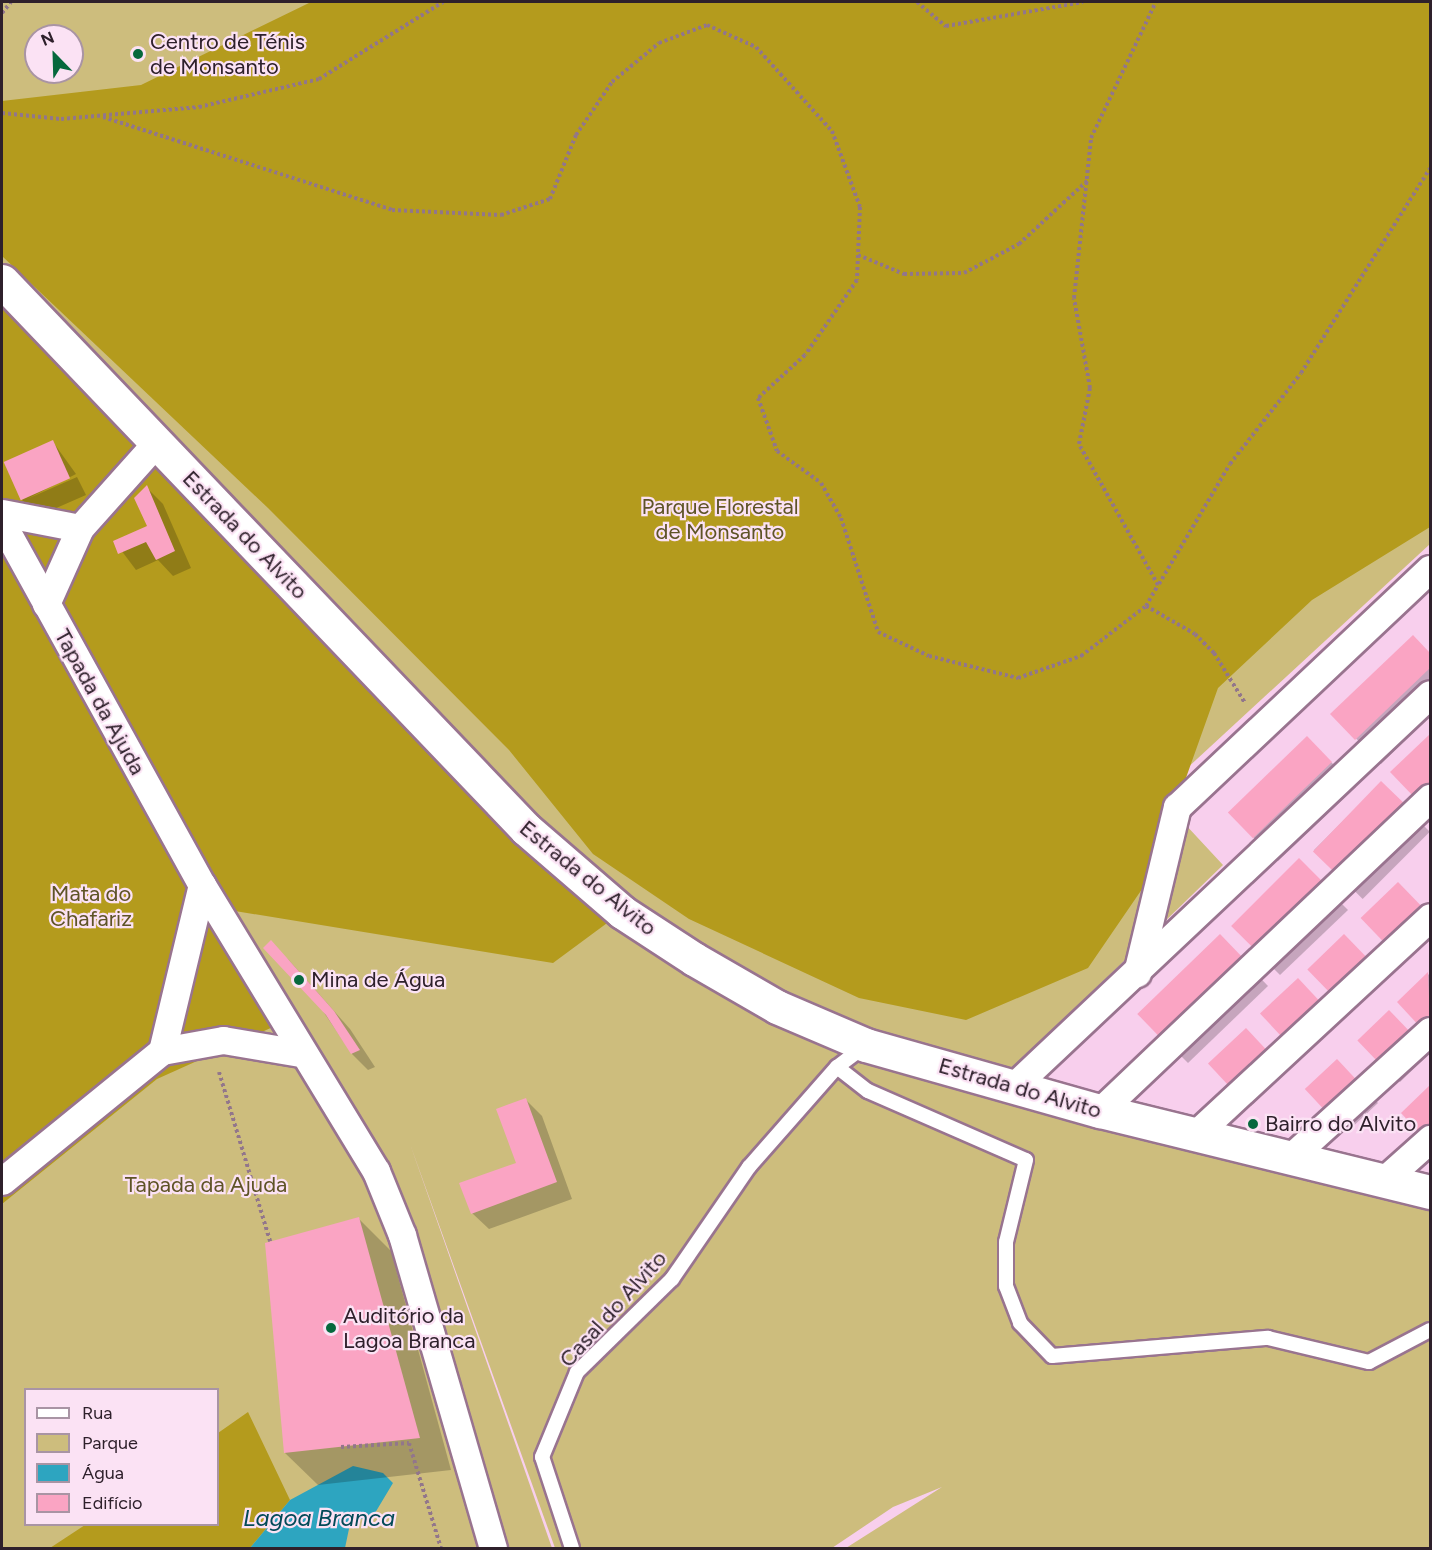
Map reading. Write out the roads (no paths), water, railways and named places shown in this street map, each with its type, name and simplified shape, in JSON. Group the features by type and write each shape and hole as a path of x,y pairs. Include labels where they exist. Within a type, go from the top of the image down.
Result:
{"street":[{"name":"Estrada do Alvito","path":"2,281 526,829 614,904 777,1007 866,1045 1015,1085 1100,1111 1198,1132 1431,1192"},
{"name":"Tapada da Ajuda","path":"46,604 80,528 156,443"},
{"path":"2,513 80,528"},
{"name":"Tapada da Ajuda","path":"2,524 202,885 300,1053 376,1171 402,1235 494,1548"},
{"path":"1137,973 1177,807 1427,579"},
{"path":"1015,1085 1137,973 1431,694"},
{"path":"1100,1111 1431,798"},
{"path":"162,1052 202,885"},
{"path":"1198,1132 1431,917"},
{"path":"1292,1156 1431,1031"},
{"path":"2,1181 162,1052 222,1040 300,1053"},
{"path":"1384,1180 1431,1139"}],"lane":[{"name":"Casal do Alvito","path":"572,1548 542,1458 577,1372 672,1280 749,1167 837,1067 866,1045"},
{"path":"837,1067 868,1091 1026,1160 1005,1242 1006,1286 1020,1323 1052,1356 1268,1338 1369,1362 1431,1330"}],"water":[{"name":"Lagoa Branca","path":"353,1466 383,1473 393,1483 375,1513 350,1524 345,1548 250,1548 290,1500"}],"place":[{"name":"Centro de Ténis de Monsanto","path":"138,54"},
{"name":"Mina de Água","path":"299,980"},
{"name":"Bairro do Alvito","path":"1253,1124"},
{"name":"Auditório da Lagoa Branca","path":"331,1328"}],"park label":[{"name":"Parque Florestal de Monsanto","path":"720,518"},
{"name":"Mata do Chafariz","path":"91,906"}]}
